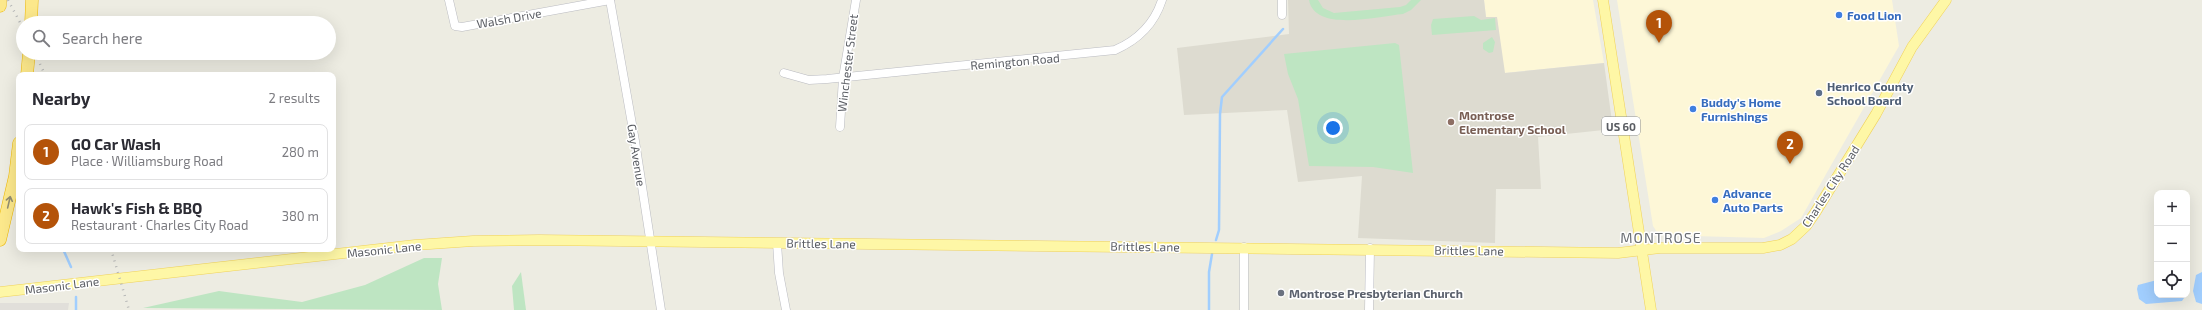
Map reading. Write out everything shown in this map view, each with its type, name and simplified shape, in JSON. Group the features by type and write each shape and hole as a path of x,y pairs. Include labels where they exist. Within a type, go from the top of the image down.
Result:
{"highway":[{"path":"0,0 0,6"},
{"path":"31,16 32,0"},
{"path":"27,72 28,60"},
{"path":"0,240 16,168"}],"main road":[{"name":"US 60","path":"1603,0 1640,251 1651,310"},
{"name":"Charles City Road","path":"1640,251 1660,248 1768,248 1786,242 1799,234 1816,213 1856,147 1912,47 1946,0"},
{"name":"Masonic Lane","path":"0,292 473,241 650,241"},
{"name":"Brittles Lane","path":"650,241 1370,248 1618,253 1640,251"}],"street":[{"name":"Walsh Drive","path":"449,0 455,26 462,27 610,0"},
{"name":"Gay Avenue","path":"610,0 635,141 661,310"},
{"name":"Winchester Street","path":"840,126 843,78 856,0"},
{"name":"Remington Road","path":"784,73 809,80 843,78 1115,50 1129,44 1148,28 1162,0"},
{"path":"1282,0 1282,15"},
{"path":"777,243 779,273 786,310"},
{"path":"1244,247 1244,310"},
{"path":"1369,310 1370,248"}],"shaded area":[{"name":"Montrose Elementary School","path":"1288,0 1484,0 1486,17 1497,17 1505,73 1604,63 1613,129 1538,137 1541,189 1496,189 1495,243 1358,238 1362,176 1298,182 1287,110 1184,115 1177,48 1289,34"},
{"path":"1484,0 1593,0 1604,63 1504,73 1497,18 1486,17"},
{"path":"1617,0 1892,0 1899,46 1801,218 1781,231 1764,238 1659,235 1653,226"},
{"path":"0,303 69,303 68,310 0,310"}],"green space":[{"path":"1309,0 1318,0 1323,8 1334,13 1400,7 1406,5 1411,0 1421,0 1411,10 1403,14 1349,20 1323,16 1314,10"},
{"path":"1474,16 1481,20 1495,18 1496,30 1432,35 1431,25 1433,19"},
{"path":"1492,37 1495,42 1493,52 1489,53 1483,49 1483,43"},
{"path":"1395,43 1399,45 1413,173 1373,167 1309,166 1298,99 1288,74 1284,54"},
{"path":"424,258 442,258 438,284 442,310 143,308 219,291 302,302 365,285"},
{"path":"521,272 526,310 514,310 512,286"}],"water":[{"path":"2202,272 2202,304 2196,302 2193,291 2196,275"},
{"path":"2154,281 2154,298 2184,298 2182,301 2146,304 2139,299 2137,289 2138,285"}],"waterway":[{"path":"1216,240 1219,230 1220,114 1222,97 1283,29"},
{"path":"64,252 71,267"},
{"path":"1209,310 1209,272 1212,254"},
{"path":"76,297 76,310"}],"railway":[{"path":"8,0 17,16"},
{"path":"38,60 44,72"},
{"path":"112,252 129,310"}],"place":[{"name":"Food Lion","path":"1839,15"},
{"name":"GO Car Wash","path":"1659,43"},
{"name":"Henrico County School Board","path":"1819,93"},
{"name":"Buddy's Home Furnishings","path":"1693,109"},
{"name":"Montrose Elementary School","path":"1451,122"},
{"name":"Hawk's Fish & BBQ","path":"1790,164"},
{"name":"Advance Auto Parts","path":"1715,200"},
{"name":"Montrose Presbyterian Church","path":"1281,293"}],"district":[{"name":"MONTROSE","path":"1661,237"}]}
